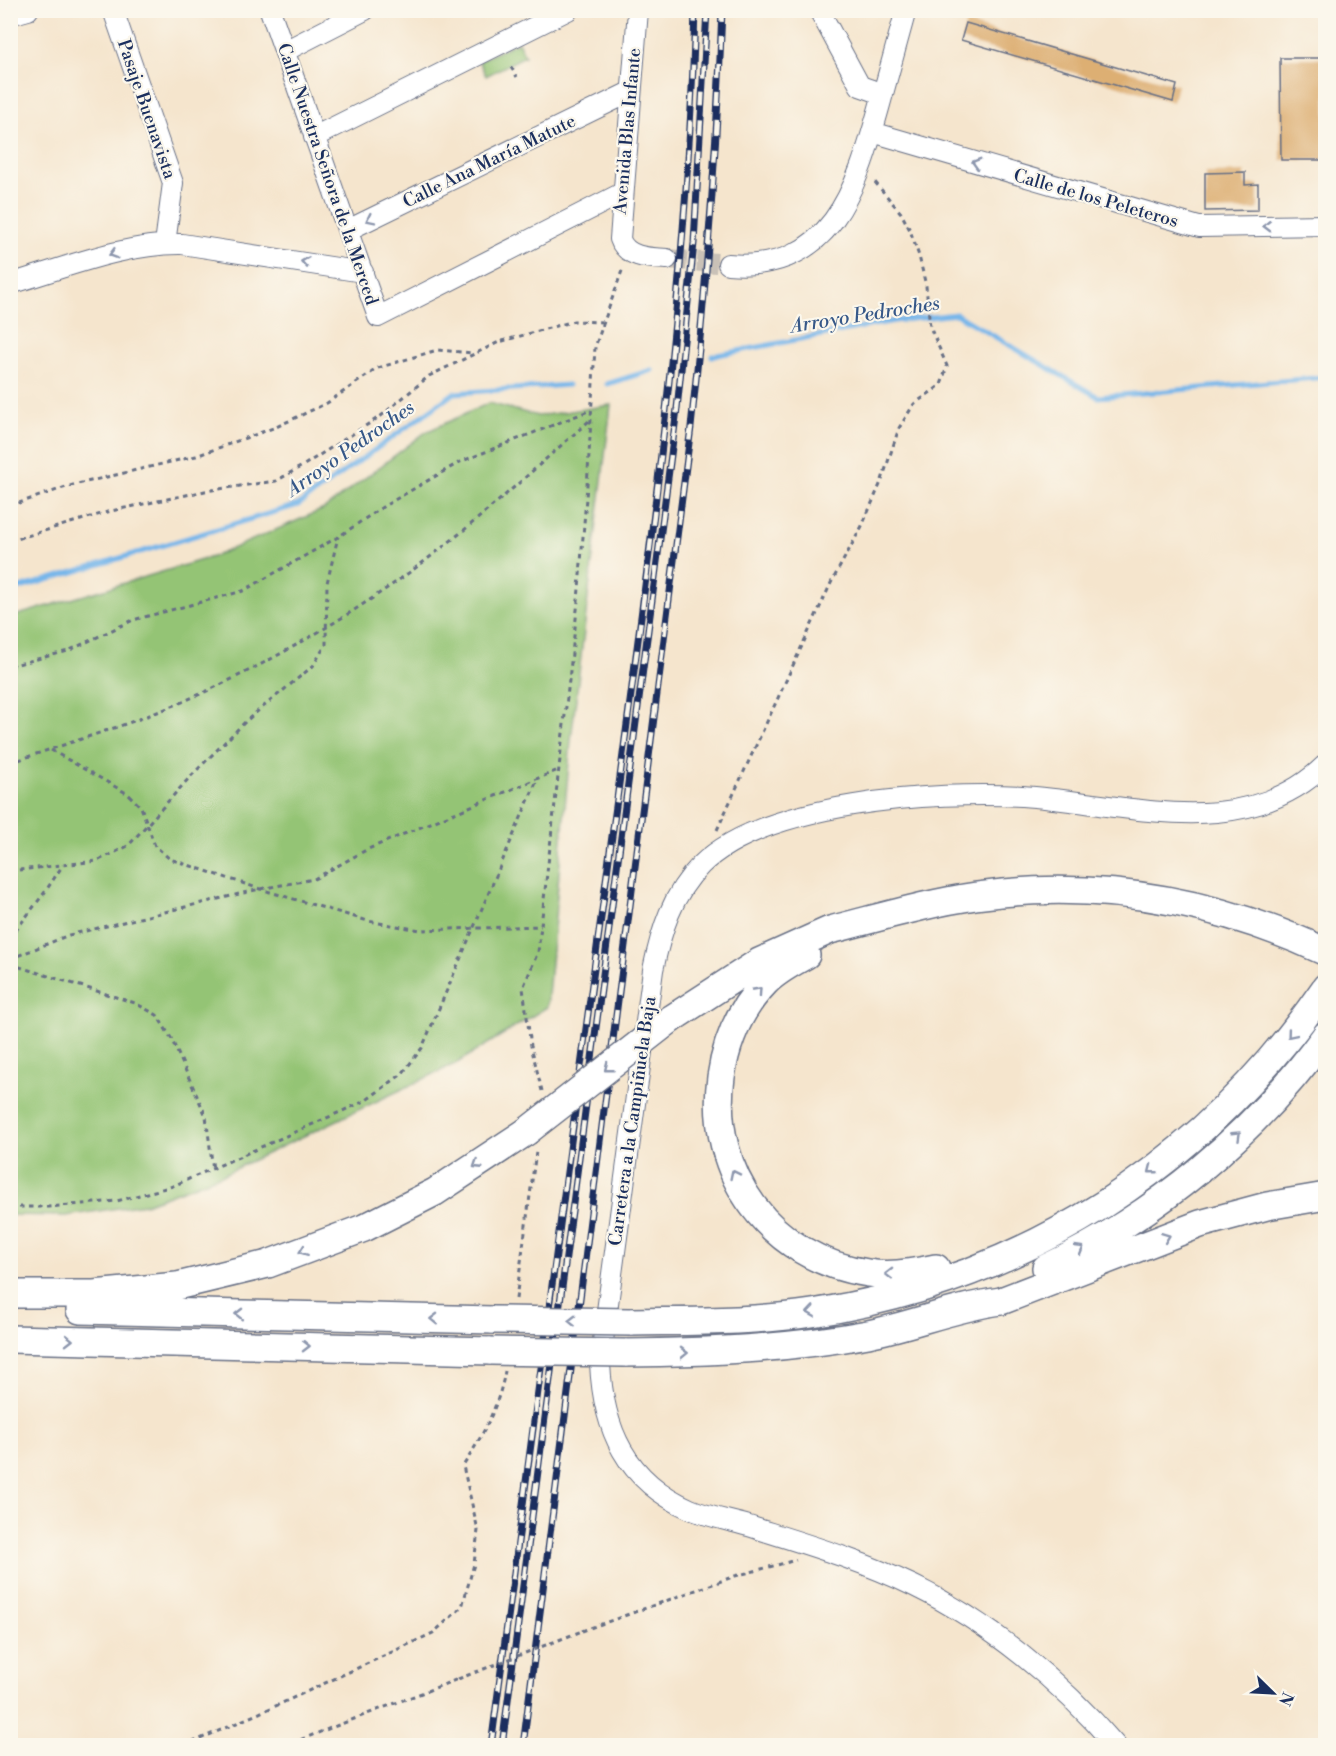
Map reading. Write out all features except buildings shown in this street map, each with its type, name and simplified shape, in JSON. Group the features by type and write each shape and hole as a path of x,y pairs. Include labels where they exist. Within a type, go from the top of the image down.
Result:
{"highway":[{"path":"10,1294 94,1294 177,1286 268,1264 364,1228 435,1192 532,1136 671,1019 759,962 830,930 974,896 1075,890 1127,894 1187,903 1238,917 1294,937 1326,952"},
{"path":"877,919 786,967 766,981 751,999 733,1029 724,1059 718,1098 721,1132 730,1165 744,1193 763,1219 784,1239 808,1254 838,1267 870,1274 908,1274 954,1264 988,1264"},
{"path":"10,1308 504,1315 631,1322 719,1321 811,1313 899,1294 939,1284 988,1264 1077,1221 1125,1191 1197,1135 1253,1079 1303,1020 1326,987"},
{"path":"10,1339 499,1358 710,1352 792,1345 868,1334 922,1321 972,1305 1053,1265 1108,1234 1171,1192 1216,1156 1269,1104 1326,1035"},
{"path":"972,1305 1001,1301 1200,1224 1267,1206 1326,1196"}],"street":[{"path":"10,15 28,10"},
{"name":"Pasaje Buenavista","path":"113,10 173,183 165,244"},
{"name":"Calle Nuestra Señora de la Merced","path":"270,10 378,317 622,193"},
{"path":"285,51 365,10"},
{"path":"314,137 568,10"},
{"name":"Avenida Blas Infante","path":"628,251 621,245 619,232 638,10"},
{"path":"819,10 860,86 883,94"},
{"path":"728,264 768,264 781,260 807,247 837,216 862,166 906,10"},
{"name":"Calle Ana María Matute","path":"348,230 630,92"},
{"name":"Calle de los Peleteros","path":"872,132 1199,227 1326,225"},
{"path":"10,284 135,248 165,244 205,247 363,272"},
{"path":"628,251 643,257 667,259"},
{"name":"Carretera a la Campiñuela Baja","path":"1116,1746 1097,1723 1051,1680 989,1632 952,1607 916,1587 854,1560 751,1526 690,1509 669,1498 646,1481 616,1441 607,1418 602,1393 600,1363 653,970 661,931 671,907 687,881 716,853 736,840 776,823 814,813 921,796 972,794 1064,799 1175,813 1209,814 1235,811 1265,802 1294,788 1326,764"}],"path":[{"path":"511,67 517,77"},
{"path":"716,834 831,583 862,526 882,480 899,428 914,404 941,385 947,365 930,327 926,286 910,230 901,213 862,166"},
{"path":"543,1094 531,1046 523,988 538,952 578,601 595,347 628,251"},
{"path":"10,541 111,511 205,491 276,481 381,416 429,376 476,353 499,342 574,321 603,322"},
{"path":"10,506 69,486 196,456 276,427 327,403 378,368 437,350 476,353"},
{"path":"10,666 68,651 133,620 243,591 338,537 384,506 460,462 591,410"},
{"path":"10,763 182,702 237,676 326,627 426,561 590,420"},
{"path":"10,871 97,861 128,846 190,777 247,720 313,666 326,644 327,583 338,537"},
{"path":"50,749 128,794 141,807 154,846 170,859 368,921 420,930 541,926"},
{"path":"10,962 69,935 260,889 314,879 368,849 558,770"},
{"path":"10,1207 48,1208 117,1201 172,1186 213,1170 365,1101 402,1074 422,1048 538,778"},
{"path":"10,938 63,865"},
{"path":"10,962 135,1003 157,1015 171,1038 206,1116 213,1170"},
{"path":"504,1315 532,1136"},
{"path":"184,1746 433,1633 462,1607 474,1564 478,1530 463,1466 484,1433 502,1387 499,1358"},
{"path":"284,1746 582,1631 735,1576 798,1560"}],"green space":[{"path":"518,42 525,56 486,76 479,61"},
{"path":"489,403 538,416 611,405 571,740 547,1007 457,1063 224,1174 145,1204 66,1216 11,1215 11,617 215,556 324,509 426,432"}],"waterway":[{"name":"Arroyo Pedroches","path":"712,356 894,321 956,314 1098,397 1326,377"},
{"name":"Arroyo Pedroches","path":"607,384 652,370"},
{"name":"Arroyo Pedroches","path":"10,591 298,505 454,393 568,385"}],"tunnel":[{"path":"667,259 728,264"}],"railway":[{"path":"491,1746 663,440 691,118 695,10"},
{"path":"502,1746 677,409 694,243 707,10"},
{"path":"523,1746 691,427 710,219 722,10"}]}
